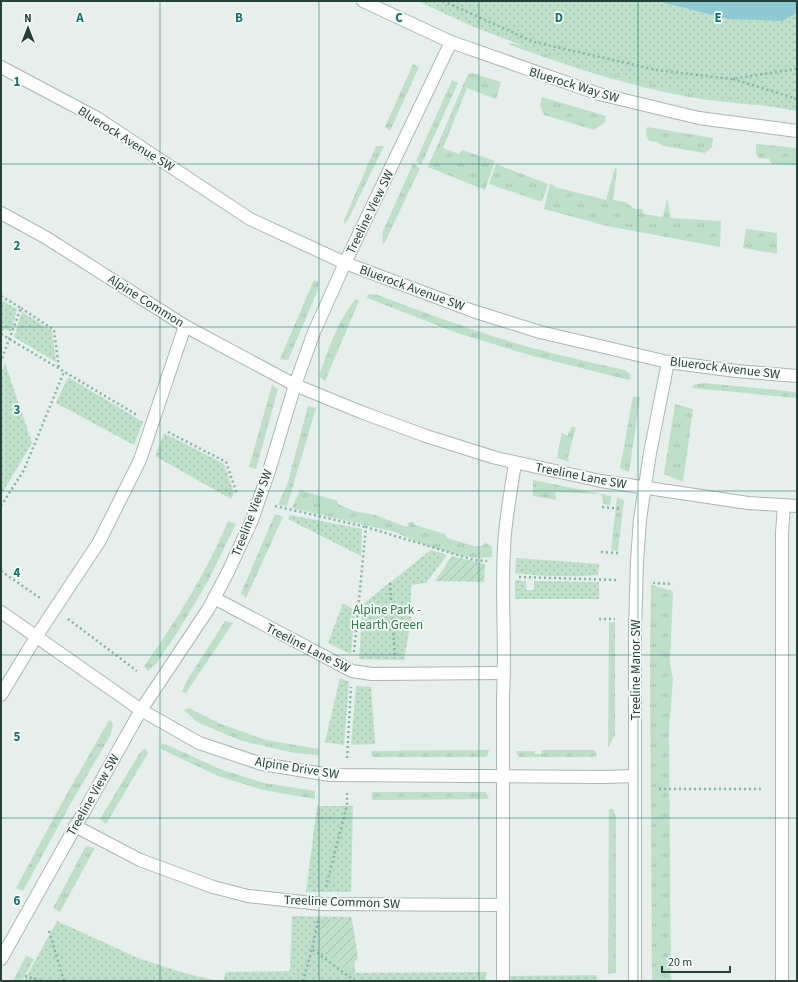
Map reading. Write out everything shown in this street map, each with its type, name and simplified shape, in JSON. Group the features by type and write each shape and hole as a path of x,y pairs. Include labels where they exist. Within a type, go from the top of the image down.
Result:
{"street":[{"name":"Bluerock Way SW","path":"363,1 451,42 599,94 699,118 797,131"},
{"name":"Treeline View SW","path":"1,959 141,710 209,608 228,572 252,520 269,471 295,385 314,332 345,263 451,42"},
{"name":"Bluerock Avenue SW","path":"1,66 97,118 250,219 345,263 469,310 540,332 668,362 736,371 797,376"},
{"name":"Alpine Common","path":"1,213 45,237 185,326 295,385"},
{"path":"1,695 36,637 99,542 140,460 185,326"},
{"name":"Treeline Manor SW","path":"636,981 636,580 640,519 650,453 668,362"},
{"name":"Treeline Lane SW","path":"295,385 361,412 426,436 515,463 616,484 646,487 748,503 797,506"},
{"path":"503,981 503,562 508,509 515,463"},
{"path":"782,981 782,533 784,505"},
{"name":"Treeline Lane SW","path":"214,598 352,671 372,674 504,673"},
{"name":"Alpine Drive SW","path":"1,612 141,710 199,743 262,764 330,775 636,776"},
{"name":"Treeline Common SW","path":"75,826 140,860 212,886 248,896 322,904 503,905"}],"path":[{"path":"443,1 534,42 657,70 731,78 797,99"},
{"path":"731,78 797,69"},
{"path":"1,296 54,330 59,369"},
{"path":"1,361 21,308"},
{"path":"1,334 152,423 226,462 237,494"},
{"path":"1,506 24,470 64,372"},
{"path":"258,502 366,527 474,560 503,562"},
{"path":"602,507 622,509"},
{"path":"303,981 347,805 347,748 352,671 366,527"},
{"path":"600,552 618,553"},
{"path":"503,576 636,580"},
{"path":"390,583 396,674"},
{"path":"652,583 671,584"},
{"path":"599,619 615,619"},
{"path":"659,789 782,789"},
{"path":"49,931 64,981"},
{"path":"312,949 355,981"},
{"path":"25,976 42,981"}],"green space":[{"path":"418,1 797,1 797,111 693,94 579,67 469,25"},
{"path":"512,43 654,80 797,108 715,101 688,97 610,78 508,44"},
{"path":"413,64 419,67 390,131 385,127"},
{"path":"472,73 501,82 496,99 467,88 443,148 459,154 462,150 495,161 485,190 428,167 468,74"},
{"path":"452,80 458,83 421,165 416,161"},
{"path":"542,97 606,116 605,122 594,130 544,115 540,106"},
{"path":"647,127 713,138 712,147 705,153 663,146 657,142 649,141 646,134"},
{"path":"756,144 797,148 797,165 772,164 769,159 759,158 756,153"},
{"path":"376,146 384,146 345,224 344,220"},
{"path":"413,164 420,168 385,242 382,244 383,231"},
{"path":"496,164 548,184 542,202 489,184"},
{"path":"615,168 617,169 613,200 625,202 635,209 642,209 644,214 663,217 667,199 671,218 721,221 720,247 607,226 544,209 550,184 554,185 555,187 606,200"},
{"path":"746,229 777,233 777,254 743,248"},
{"path":"314,280 318,282 318,290 288,360 280,359"},
{"path":"368,294 378,295 492,336 575,359 625,370 631,375 629,380 533,356 460,334 367,298"},
{"path":"356,299 359,301 325,381 319,376 330,346 344,316"},
{"path":"1,300 17,309 11,332 5,329 3,331 1,330"},
{"path":"22,312 52,331 56,362 14,337"},
{"path":"5,363 32,443 1,495 1,374"},
{"path":"68,377 143,422 134,445 56,403"},
{"path":"704,383 797,392 797,398 692,388 693,385"},
{"path":"272,385 278,389 256,469 249,467"},
{"path":"633,397 640,397 629,472 620,468"},
{"path":"675,404 693,409 683,482 664,474"},
{"path":"308,406 316,408 287,506 278,505 288,482"},
{"path":"572,427 576,427 568,457 569,462 557,458 562,432 567,436"},
{"path":"164,433 224,464 234,493 231,499 155,456"},
{"path":"533,480 611,496 610,505 603,504 602,496 600,494 555,492 556,500 533,496"},
{"path":"300,490 338,501 338,504 354,511 375,515 407,527 409,522 413,522 415,525 445,534 447,538 474,546 482,546 485,543 492,546 492,557 478,558 461,556 427,546 395,532 292,508"},
{"path":"617,497 624,500 618,551 611,550"},
{"path":"275,514 283,517 246,598 241,593"},
{"path":"290,515 362,529 361,556 288,519"},
{"path":"228,521 236,524 208,581 177,633 156,664 148,671 144,666 190,596"},
{"name":"Alpine Park - Hearth Green","path":"431,550 447,555 426,583 411,585 411,620 404,660 359,659 363,604"},
{"path":"452,556 485,564 484,582 435,581"},
{"path":"516,558 599,564 598,575 556,576 515,573"},
{"path":"515,580 526,581 526,590 534,590 534,581 599,582 599,599 515,599"},
{"path":"651,585 673,591 670,664 673,679 669,729 671,981 652,981 650,668"},
{"path":"343,603 355,610 351,654 328,643"},
{"path":"225,621 233,623 186,693 182,692 186,682"},
{"path":"609,622 615,622 615,735 608,748"},
{"path":"340,678 349,682 344,745 325,742"},
{"path":"356,686 371,687 375,744 351,745"},
{"path":"189,708 221,724 266,740 319,749 318,755 295,753 242,741 197,722 184,710"},
{"path":"109,720 113,725 110,736 71,803 23,891 16,888 64,799"},
{"path":"161,744 165,744 220,769 264,783 315,791 315,799 263,790 218,776 161,749"},
{"path":"145,748 148,753 106,824 100,819 139,754"},
{"path":"489,750 487,757 372,757 371,751"},
{"path":"542,750 595,750 597,756 519,757 516,751 535,751 535,754 541,754"},
{"path":"372,792 486,792 489,799 372,800"},
{"path":"317,806 353,806 351,892 306,892"},
{"path":"609,809 613,809 616,817 616,973 608,974"},
{"path":"86,846 95,848 60,912 53,908"},
{"path":"292,916 351,917 355,973 486,972 486,981 223,981 226,972 290,971"},
{"path":"352,919 358,958 347,971 316,946 323,920"},
{"path":"57,921 138,958 184,973 218,981 24,981"},
{"path":"26,956 34,959 22,981 13,981"},
{"path":"597,975 597,981 510,981 510,976"}],"water":[{"path":"658,1 797,1 797,13 782,21 728,19"}]}
